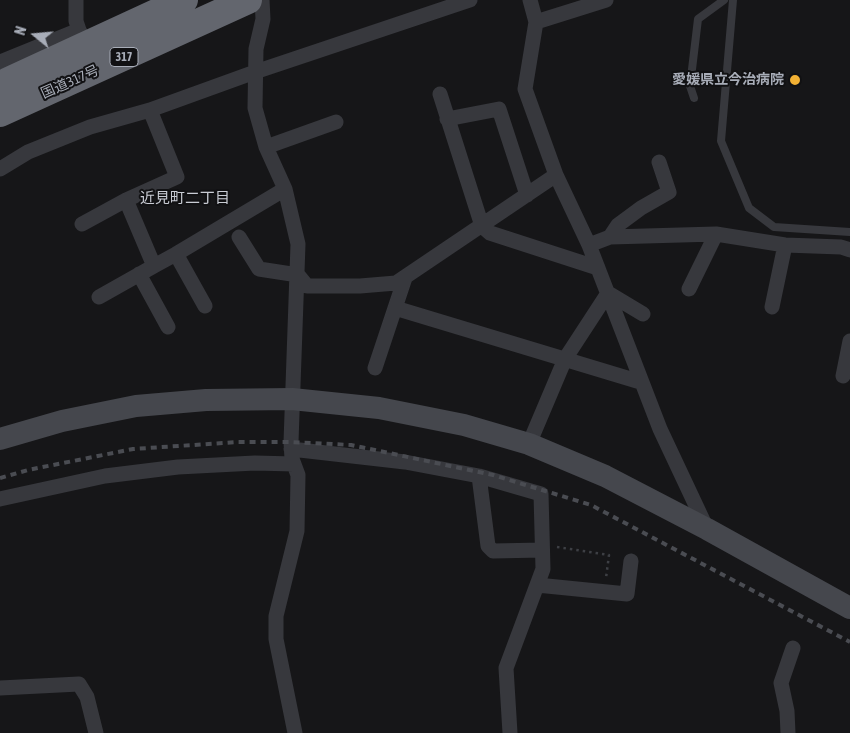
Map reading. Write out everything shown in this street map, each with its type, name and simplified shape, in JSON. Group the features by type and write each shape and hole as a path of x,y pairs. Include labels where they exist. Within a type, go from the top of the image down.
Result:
{"highway":[{"name":"国道317号","path":"0,85 82,37 184,0"},
{"name":"国道317号","path":"0,113 248,0"}],"street":[{"path":"0,62 82,37 76,21 76,0"},
{"path":"262,0 263,20 256,49 255,108 266,147 285,189 298,244 292,399 293,457 298,475 297,531 276,616 276,640 295,733"},
{"path":"0,169 28,152 90,127 150,110 255,72 470,0"},
{"path":"530,0 536,22 525,89 556,175 589,244 660,429 707,529"},
{"path":"536,22 606,0"},
{"path":"440,94 482,226 490,233 598,268"},
{"path":"447,119 498,109 527,195"},
{"path":"82,224 126,200 177,177 150,110"},
{"path":"266,147 336,122"},
{"path":"610,237 618,225 641,208 669,192 659,162"},
{"path":"239,237 259,269 298,275 307,286 360,286 396,283 556,175"},
{"path":"99,297 285,189"},
{"path":"126,200 154,266"},
{"path":"589,244 610,237 716,234 785,245 841,247 850,250"},
{"path":"689,289 716,234"},
{"path":"772,307 785,245"},
{"path":"176,254 205,306"},
{"path":"139,274 168,327"},
{"path":"375,368 405,278"},
{"path":"608,293 643,314"},
{"path":"529,444 565,359 608,293"},
{"path":"395,308 637,381"},
{"path":"843,376 850,341"},
{"path":"0,439 62,421 136,406 206,400 292,399 379,408 464,425 529,444 605,476 848,605"},
{"path":"0,499 105,476 168,468 254,463 293,457 405,462 479,476 542,494 542,569 506,668 510,733"},
{"path":"479,476 488,546 493,551 542,547"},
{"path":"536,585 627,594 631,561"},
{"path":"788,733 787,710 781,683 793,648"},
{"path":"0,688 79,684 87,697 96,733"}],"lane":[{"path":"694,98 690,86 698,19 724,0"},
{"path":"733,0 722,141 749,208 774,227 850,232"}],"path":[{"path":"542,547 610,555 604,592"}],"railway":[{"path":"0,478 28,470 133,449 238,442 351,445 493,475 591,505 850,642"}],"place":[{"name":"愛媛県立今治病院","path":"795,80"}],"district":[{"name":"近見町二丁目","path":"185,198"}]}
